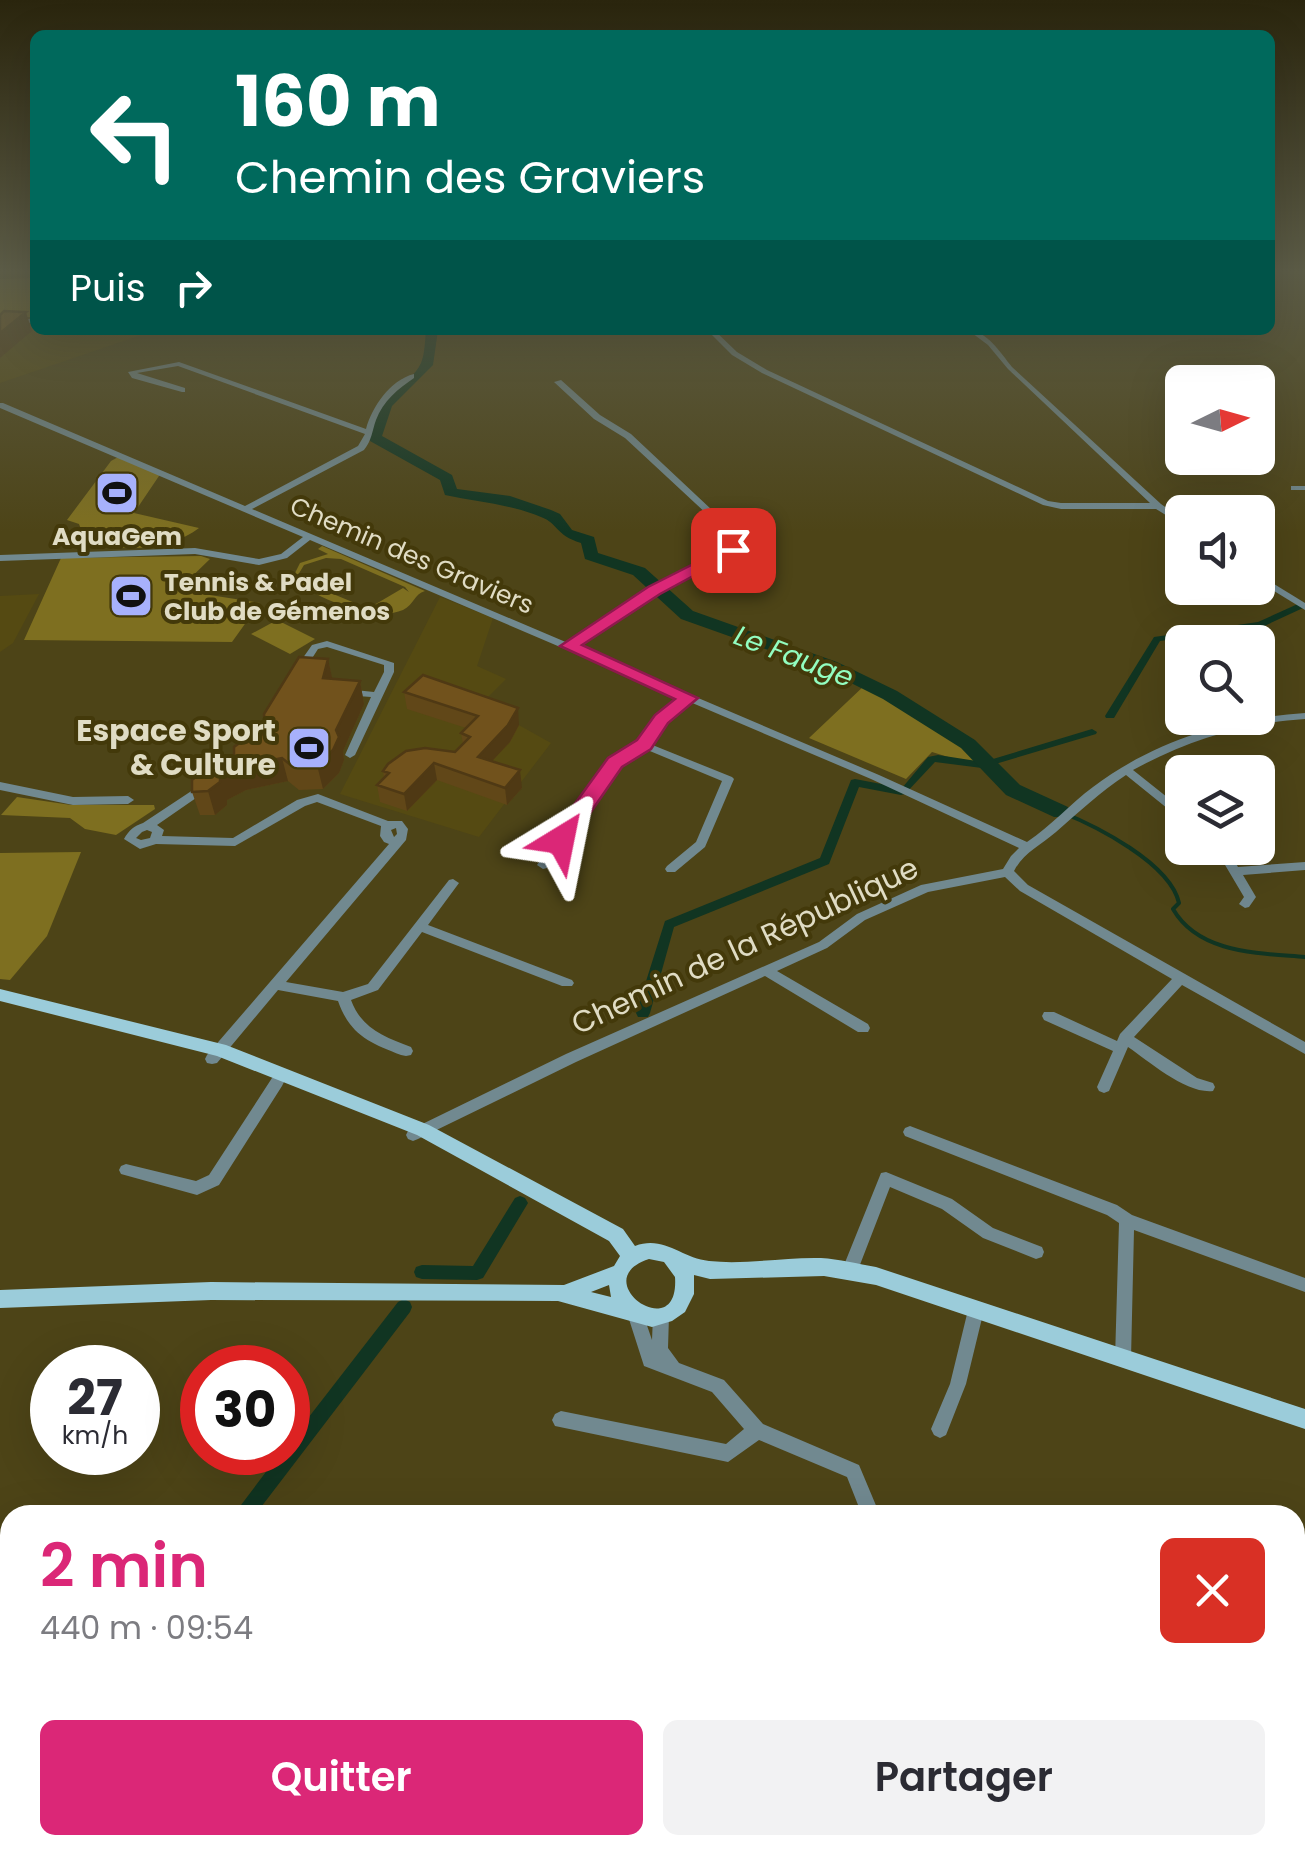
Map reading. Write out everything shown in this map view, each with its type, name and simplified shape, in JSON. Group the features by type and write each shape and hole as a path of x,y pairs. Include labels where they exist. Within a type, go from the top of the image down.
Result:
{"main road":[{"path":"0,995 104,1020 216,1054 418,1133 498,1171 616,1235 625,1266 618,1294 633,1312"},
{"path":"216,1054 277,1082 418,1133"},
{"path":"0,1299 211,1290 558,1292 591,1286 651,1252 692,1268 744,1271 824,1267 850,1270 1305,1419"},
{"path":"558,1292 661,1316 679,1305 684,1296 686,1279 678,1263"},
{"path":"684,1296 710,1277 744,1271"}],"street":[{"path":"745,360 956,464 1046,502 1061,506 1158,506"},
{"path":"1003,360 1165,511"},
{"path":"182,390 132,372 179,364 370,434"},
{"path":"248,508 361,448 388,394 410,376"},
{"path":"558,382 597,417 628,436 741,546 656,589 569,646"},
{"name":"Chemin des Graviers","path":"0,404 945,808 1024,846"},
{"path":"0,558 195,551 260,562 284,556 310,536"},
{"path":"1275,588 1305,607"},
{"path":"289,690 316,646 328,644 389,663 389,672 350,756"},
{"path":"338,692 377,695"},
{"path":"542,865 615,762 644,745 662,719 689,698"},
{"path":"1305,716 1233,726 1172,746 1126,770 1074,808 1041,839 1024,846 1008,872 1024,888 1305,1049"},
{"path":"644,745 728,779 701,844 671,870"},
{"path":"1126,770 1165,801"},
{"path":"216,779 133,832 132,843 236,842 301,803 318,798 391,826 384,831 385,837 402,837 216,1054"},
{"path":"0,786 73,801 128,800"},
{"path":"146,826 158,830 155,840"},
{"path":"1232,865 1250,896 1246,904"},
{"path":"1236,871 1305,866"},
{"name":"Chemin de la République","path":"418,1133 572,1058 823,945 860,917 926,888 1008,872"},
{"path":"275,985 343,997 373,987 453,883"},
{"path":"418,926 568,983"},
{"path":"766,971 864,1028"},
{"path":"1104,1087 1122,1043 1181,978"},
{"path":"343,997 350,1020 372,1038 406,1051"},
{"path":"1049,1016 1122,1043 1193,1083 1208,1087"},
{"path":"126,1170 198,1188 214,1180 277,1082"},
{"path":"910,1132 1112,1210 1126,1220 1305,1285"},
{"path":"850,1270 886,1178 947,1204 988,1234 1036,1252"},
{"path":"1124,1359 1126,1220"},
{"path":"940,1429 958,1384 976,1310"},
{"path":"633,1312 650,1360 718,1386 757,1430 853,1471 867,1505"},
{"path":"661,1316 660,1350 674,1369"},
{"path":"561,1420 728,1454 757,1430"}],"shaded area":[{"path":"0,360 69,360 0,383"},
{"name":"AquaGem","path":"120,456 161,473 134,513 199,528 173,541 141,548 109,546 83,535 79,524 67,520 111,461"},
{"path":"322,546 425,591 407,608 391,613 361,611 330,601 292,579 300,563 328,554 318,549","holes":["326,558 341,559 405,587 409,592 403,588 369,608 374,611 302,581 298,575 304,565"]},
{"name":"Tennis & Padel Club de Gémenos","path":"61,558 210,559 178,590 260,603 232,642 24,640"},
{"path":"39,594 13,643 0,652 0,596"},
{"path":"440,597 493,618 477,666 506,679 481,704 551,743 479,837 340,794"},
{"path":"277,620 315,639 290,654 251,634"},
{"path":"866,684 965,744 981,763 971,764 932,752 906,779 809,738"},
{"path":"17,797 71,805 154,805 155,809 116,835 85,829 70,818 1,815"},
{"path":"81,852 47,936 10,980 0,979 0,853"}],"building":[{"path":"299,657 328,659 323,678 360,681 336,730 339,737 333,750 317,765 293,767 282,758 239,766 220,777 220,782 208,791 192,792 192,780 216,761 234,758 234,747 249,736 266,734 264,714"},
{"path":"423,675 518,708 508,725 478,757 520,770 505,788 434,763 404,794 377,785 389,773 383,771 388,764 406,751 425,748 455,752 470,737 461,733 478,716 404,692"}],"waterway":[{"name":"Le Fauge","path":"428,360 427,365 386,405 375,438 447,478 450,492 510,501 555,517 566,533 588,540 591,556 622,563 639,572 687,615 831,666 890,695 968,744 1013,790 1061,812"},
{"path":"1110,716 1157,639 1260,625 1300,606"},
{"path":"987,764 1092,732"},
{"path":"907,787 932,759 938,758"},
{"path":"944,759 982,765"},
{"path":"643,1013 669,924 825,861 855,783 901,791"},
{"name":"Le Fauge","path":"1061,812 1111,836 1147,860 1173,888 1179,903 1173,909 1198,935 1232,948 1305,957"},
{"path":"422,1272 477,1273 520,1203"},
{"path":"252,1505 404,1307"}],"place":[{"name":"AquaGem","path":"117,493"},
{"name":"Tennis & Padel Club de Gémenos","path":"131,596"},
{"name":"Espace Sport & Culture","path":"309,748"}],"route":[{"path":"561,840 615,762 644,745 662,719 689,698 569,646 654,590 733,550"}]}
